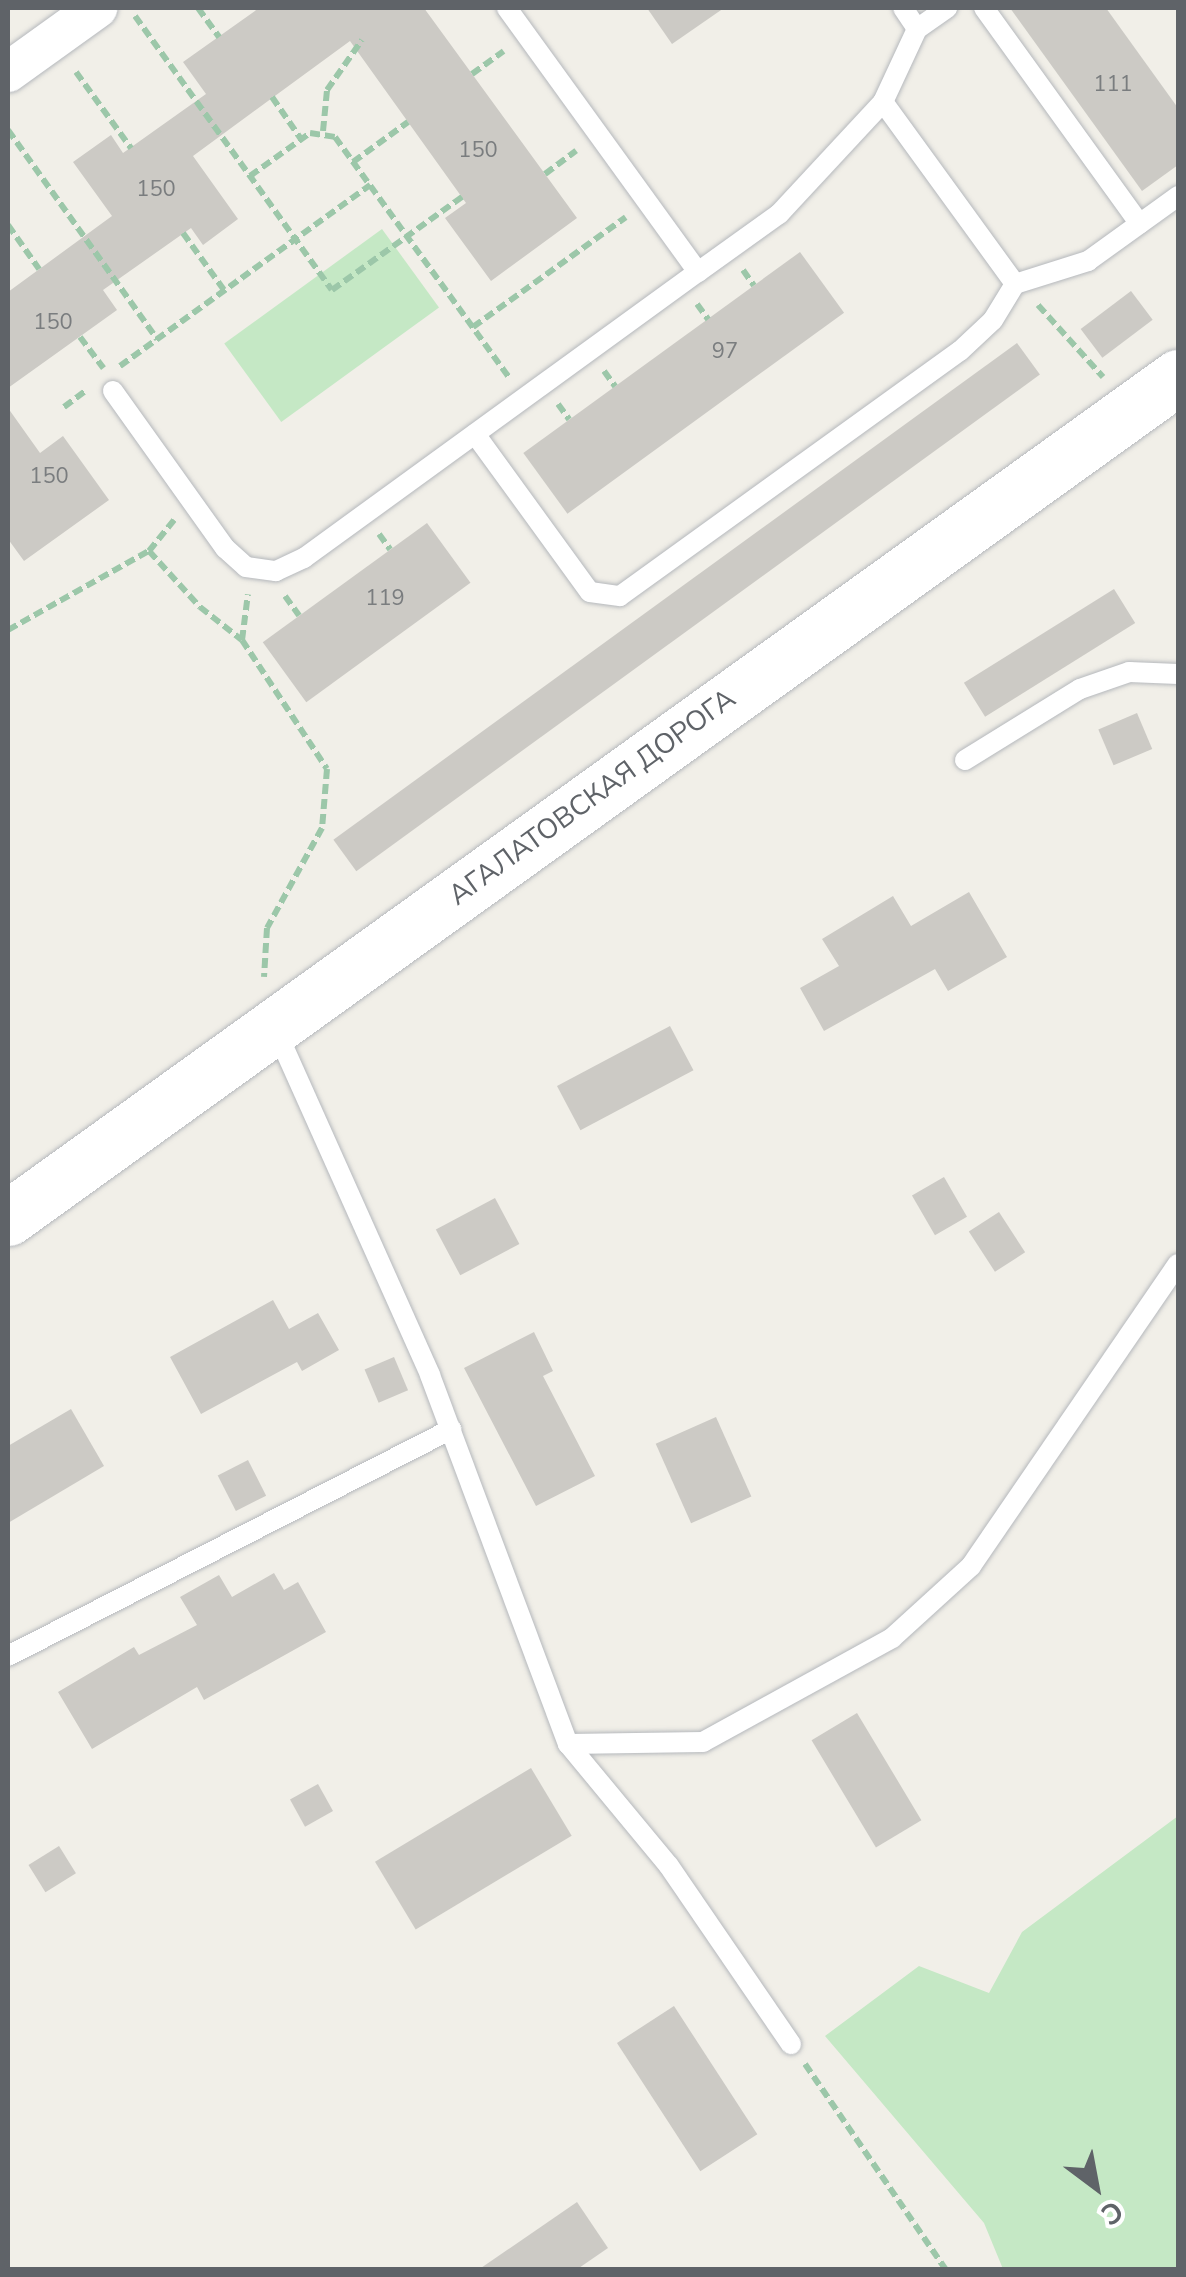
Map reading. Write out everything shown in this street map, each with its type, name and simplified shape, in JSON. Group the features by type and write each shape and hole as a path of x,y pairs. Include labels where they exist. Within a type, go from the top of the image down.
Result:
{"main road":[{"name":"АГАЛАТОВСКАЯ ДОРОГА","path":"8,1218 1154,389"}],"street":[{"path":"8,72 114,9"}],"lane":[{"path":"506,8 698,272"},
{"path":"903,8 918,28"},
{"path":"108,381 191,500 246,567 276,571 304,558 779,214 883,102 918,28 947,8"},
{"path":"984,8 1140,224"},
{"path":"883,102 1015,284"},
{"path":"475,434 590,592 620,596 960,351 992,320 1015,284 1088,261 1178,196"},
{"path":"965,760 1080,689 1129,672 1178,674"},
{"path":"274,1026 450,1428 568,1744 669,1866 791,2044"},
{"path":"568,1744 703,1742 892,1638 971,1566 1178,1264"},
{"path":"8,1656 450,1428"}],"path":[{"path":"198,8 218,37"},
{"path":"114,9 250,176 332,290 462,197"},
{"path":"472,74 526,35"},
{"path":"323,131 328,90 350,49 362,40"},
{"path":"66,58 130,148"},
{"path":"272,97 302,139"},
{"path":"353,162 408,122"},
{"path":"8,130 157,339"},
{"path":"250,176 302,139 323,131"},
{"path":"323,131 353,162 524,398"},
{"path":"545,174 599,135"},
{"path":"80,336 108,381 157,339 370,185"},
{"path":"473,327 647,202"},
{"path":"8,225 39,269"},
{"path":"184,233 224,290"},
{"path":"1015,284 1154,389"},
{"path":"64,407 90,387"},
{"path":"8,630 149,551 191,500"},
{"path":"149,551 200,607 242,640 327,769 330,794 322,828 267,928 261,960 274,1026"},
{"path":"242,640 246,567"},
{"path":"791,2044 946,2270"}],"green space":[{"path":"382,229 439,307 281,422 224,344"},
{"path":"1178,1816 1178,2269 1003,2269 984,2223 825,2036 919,1966 989,1993 1022,1932"}],"building":[{"path":"259,8 424,8 577,218 491,281 445,218 466,203 350,41 193,156 238,219 203,245 191,228 103,290 117,310 8,388 8,292 112,216 73,162 111,135 123,153 206,94 183,62"},
{"path":"647,8 724,8 672,44"},
{"path":"1010,8 1106,8 1178,108 1178,165 1142,191"},
{"path":"800,252 844,313 567,514 523,453"},
{"path":"1131,291 1153,320 1102,358 1081,329"},
{"path":"1017,343 1040,375 356,871 333,840"},
{"path":"8,408 40,453 63,436 109,500 24,561 8,539"},
{"path":"427,523 470,583 306,702 263,642"},
{"path":"1114,589 1135,623 985,717 964,683"},
{"path":"1137,713 1152,749 1114,765 1098,729"},
{"path":"969,892 1007,957 948,991 935,969 824,1031 800,988 839,966 822,939 893,896 911,926"},
{"path":"670,1026 693,1070 580,1130 557,1086"},
{"path":"944,1177 967,1217 935,1235 912,1196"},
{"path":"495,1198 519,1244 460,1275 436,1229"},
{"path":"999,1212 1025,1252 995,1272 969,1232"},
{"path":"273,1300 289,1329 318,1313 339,1350 302,1371 297,1362 201,1414 170,1357"},
{"path":"534,1332 553,1371 543,1376 595,1476 536,1506 464,1368"},
{"path":"394,1357 408,1390 379,1403 365,1370"},
{"path":"71,1409 104,1466 8,1523 8,1446"},
{"path":"716,1417 751,1496 691,1523 656,1444"},
{"path":"248,1460 266,1496 236,1511 218,1475"},
{"path":"274,1573 284,1590 298,1582 326,1632 204,1700 197,1687 92,1749 58,1692 134,1647 139,1655 197,1625 180,1597 219,1575 232,1597"},
{"path":"857,1713 921,1820 876,1847 812,1740"},
{"path":"531,1768 572,1836 416,1929 375,1862"},
{"path":"318,1784 333,1811 305,1827 290,1800"},
{"path":"59,1846 76,1873 45,1892 28,1865"},
{"path":"674,2006 757,2134 700,2171 617,2043"},
{"path":"577,2202 608,2248 576,2270 478,2270"}]}
